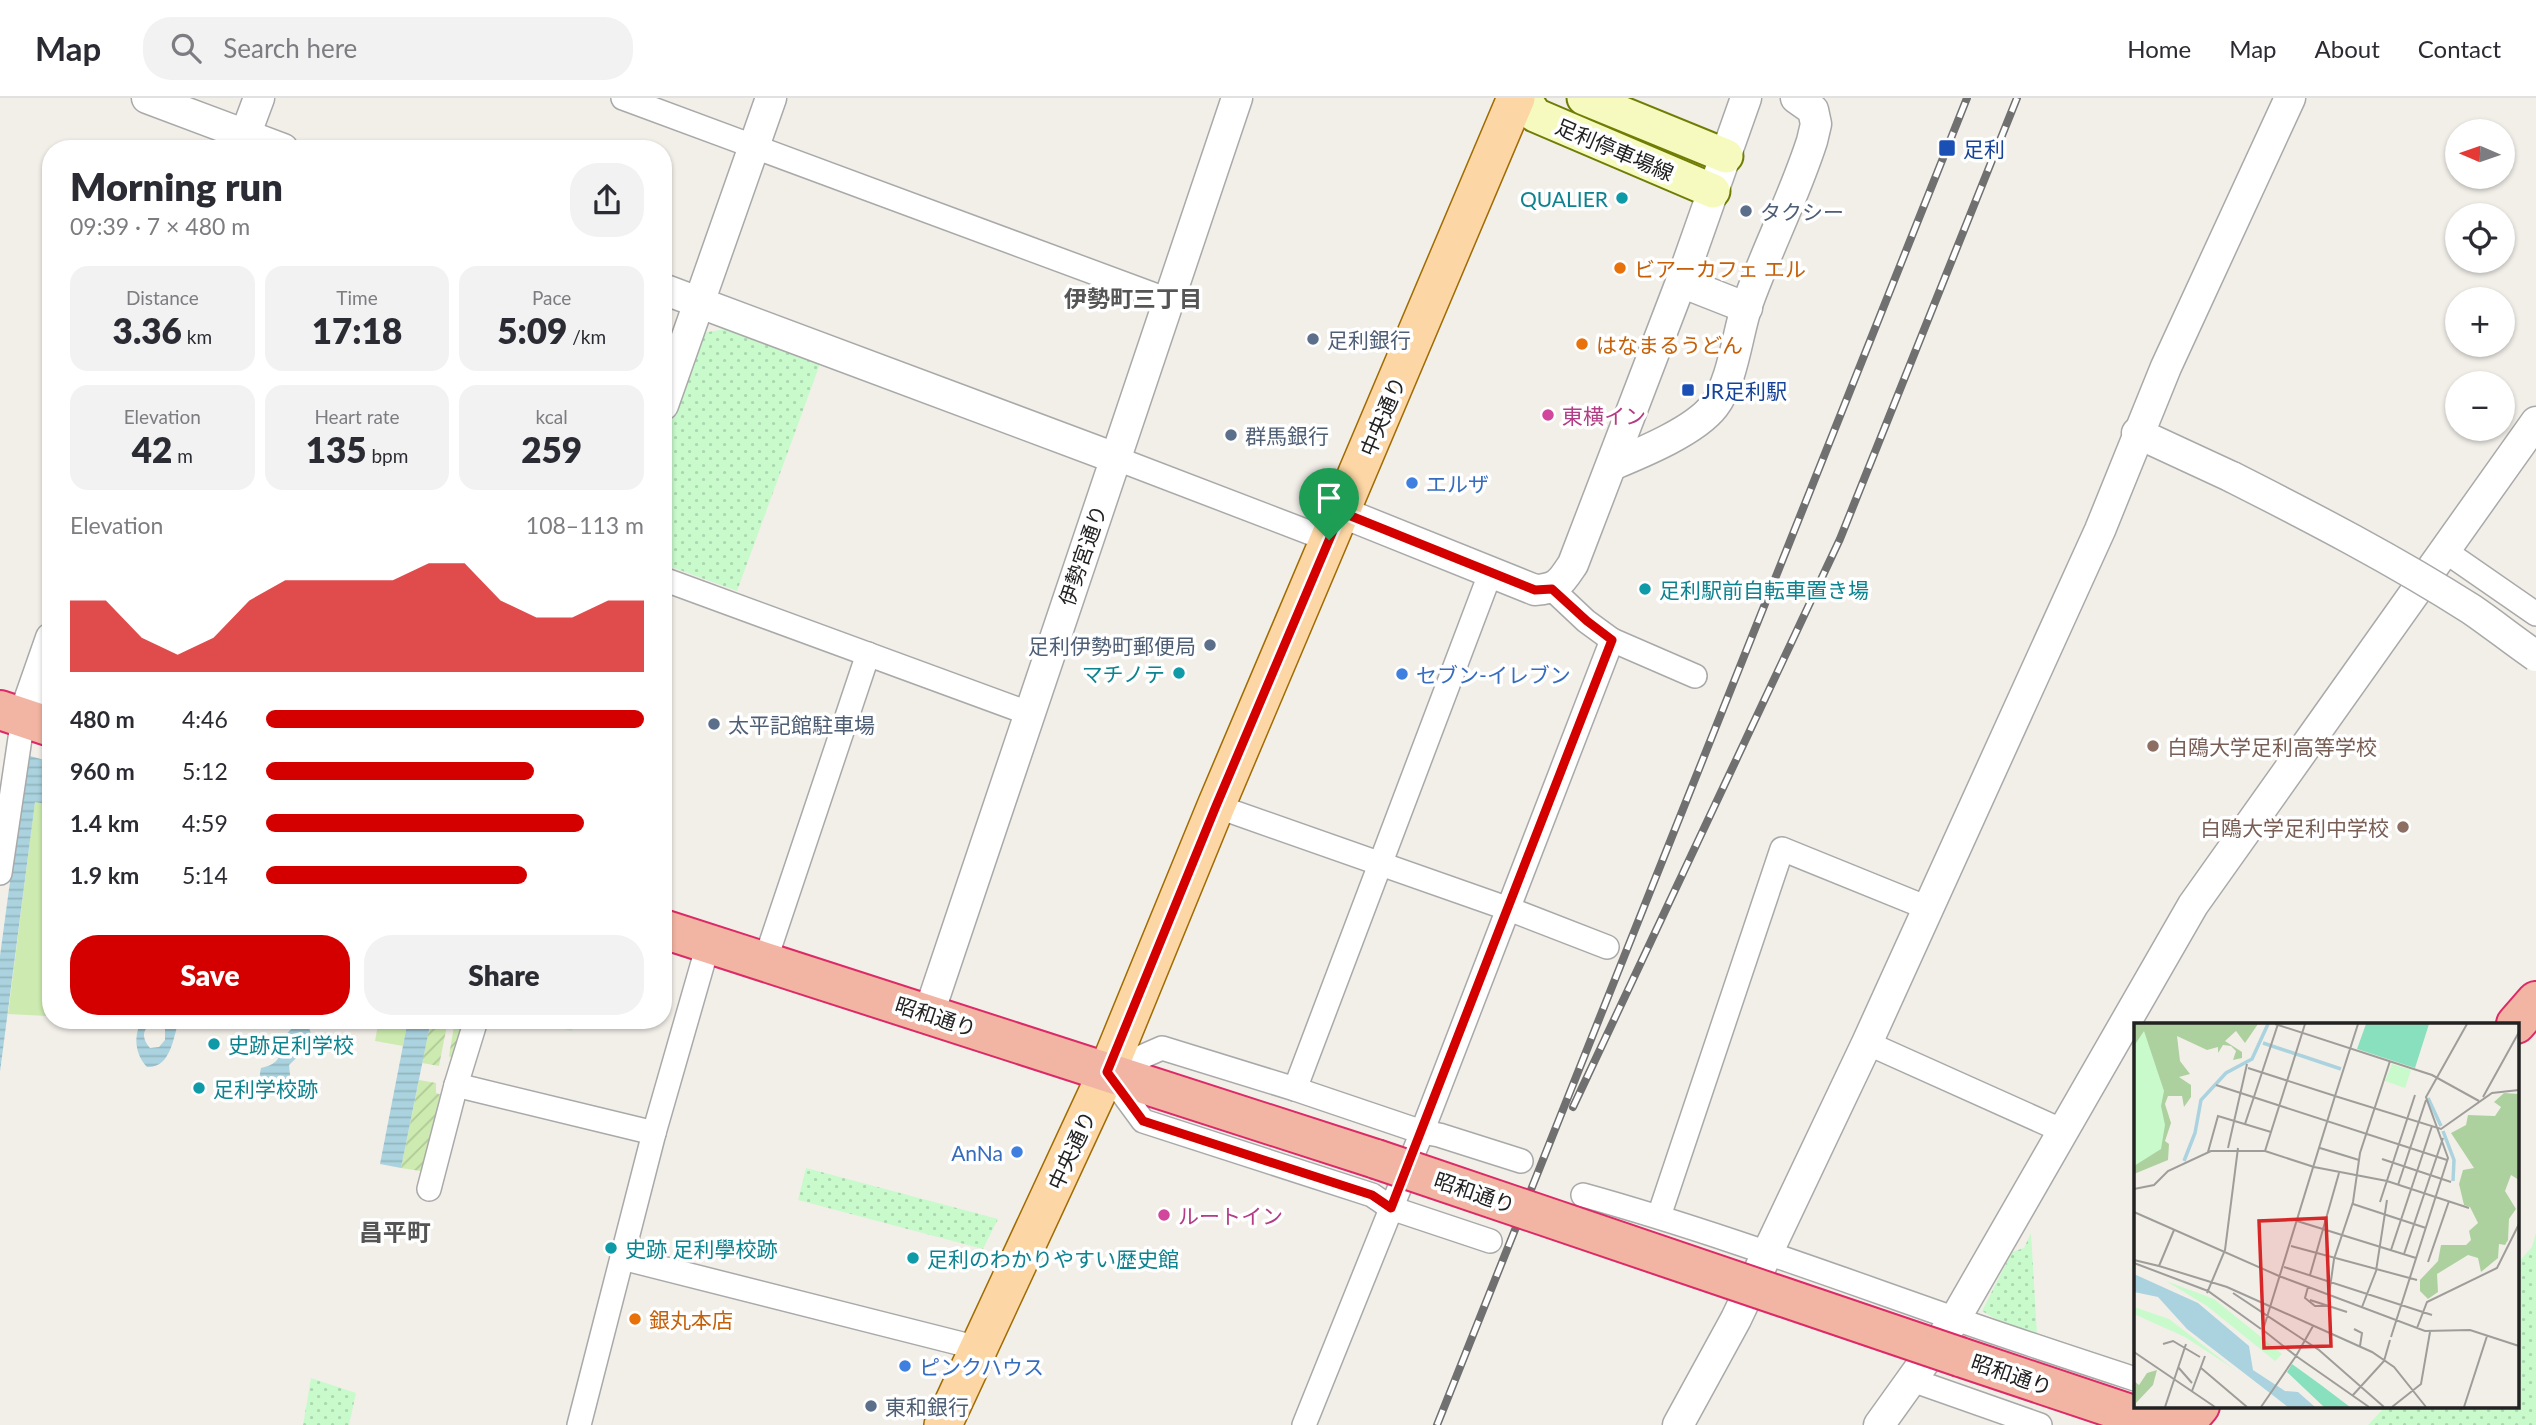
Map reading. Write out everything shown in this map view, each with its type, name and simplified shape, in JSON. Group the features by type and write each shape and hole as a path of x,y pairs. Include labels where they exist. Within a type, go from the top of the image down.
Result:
{"highway":[{"name":"昭和通り","path":"672,932 1376,1159 2163,1425"},
{"path":"2517,1023 2536,1001"},
{"path":"2184,1425 2198,1408"}],"main road":[{"name":"中央通り","path":"943,1425 1107,1072 1216,806 1516,98"},
{"name":"足利停車場線","path":"1524,98 1535,114 1713,191"},
{"name":"足利停車場線","path":"1584,98 1726,156"}],"street":[{"path":"148,98 239,140"},
{"path":"244,140 259,98"},
{"path":"623,98 1168,300"},
{"path":"672,380 771,98"},
{"name":"伊勢宮通り","path":"929,1013 1237,98"},
{"path":"672,292 1115,458 1535,590 1552,589 1573,564 1681,282 1746,98"},
{"path":"1612,465 1658,445 1702,419 1715,405 1725,382 1746,307 1806,160 1816,124 1813,110 1796,98"},
{"path":"1678,1425 1736,1320 1930,909 2100,530 2165,366 2290,98"},
{"path":"1681,282 1746,307"},
{"path":"1879,1425 1955,1319 2193,905 2536,422"},
{"path":"2137,433 2334,529 2471,610 2536,656"},
{"path":"2445,551 2536,614"},
{"path":"1295,1089 1490,574"},
{"path":"672,582 1028,713"},
{"path":"1552,589 1612,640 1695,676"},
{"path":"1304,1425 1422,1132 1612,640"},
{"path":"765,961 868,654"},
{"path":"1,857 24,718 42,665"},
{"path":"1216,806 1509,909 1607,947"},
{"path":"1659,1216 1782,849 1930,909"},
{"path":"579,1425 654,1133 708,945"},
{"path":"429,1189 473,1029"},
{"path":"1867,1043 2063,1130"},
{"path":"1490,1241 1391,1208 1372,1195 1143,1121 1107,1072 1162,1048 1521,1161"},
{"path":"456,1085 654,1133"},
{"path":"1583,1195 1659,1216 1767,1252 2134,1379"},
{"path":"622,1258 978,1348"},
{"path":"1912,1380 2040,1425"},
{"path":"2168,1408 2177,1425"}],"green space":[{"path":"725,329 820,364 737,591 672,567 672,420 702,333"},
{"path":"35,801 42,803 42,1016 8,1014"},
{"path":"377,1029 406,1029 403,1046 375,1041"},
{"path":"429,1029 446,1029 439,1066 422,1063"},
{"path":"454,1029 467,1029 454,1060 449,1056"},
{"path":"419,1080 436,1083 436,1093 447,1097 427,1172 401,1168"},
{"path":"806,1168 998,1219 983,1249 798,1200"},
{"path":"2031,1233 2037,1334 1982,1311 2012,1252 2024,1248"},
{"path":"2536,1233 2536,1425 2368,1425 2384,1408 2518,1408 2518,1263 2532,1247"},
{"path":"311,1378 356,1393 349,1425 303,1425"}],"water":[{"path":"27,755 42,759 42,803 35,802 0,1072 0,956"},
{"path":"138,1029 146,1029 144,1036 150,1048 159,1047 165,1040 165,1029 176,1029 170,1051 161,1063 155,1066 147,1067 138,1051 136,1038"},
{"path":"309,1029 310,1045 289,1065 292,1094 289,1097 275,1097 262,1087 261,1068 277,1060 285,1036 290,1030"},
{"path":"406,1029 429,1029 401,1168 380,1164"}],"railway":[{"path":"1437,1425 1967,98"},
{"path":"1573,1107 1840,539 2017,98"}],"place":[{"name":"足利","path":"1947,148"},
{"name":"QUALIER","path":"1622,198"},
{"name":"タクシー","path":"1746,211"},
{"name":"ビアーカフェ エル","path":"1620,268"},
{"name":"足利銀行","path":"1313,339"},
{"name":"はなまるうどん","path":"1582,344"},
{"name":"JR足利駅","path":"1688,390"},
{"name":"東横イン","path":"1548,415"},
{"name":"群馬銀行","path":"1231,435"},
{"name":"エルザ","path":"1412,483"},
{"name":"足利駅前自転車置き場","path":"1645,589"},
{"name":"足利伊勢町郵便局","path":"1210,645"},
{"name":"マチノテ","path":"1179,673"},
{"name":"セブン-イレブン","path":"1402,674"},
{"name":"太平記館駐車場","path":"714,724"},
{"name":"白鴎大学足利高等学校","path":"2153,746"},
{"name":"白鴎大学足利中学校","path":"2403,827"},
{"name":"史跡足利学校","path":"214,1044"},
{"name":"足利学校跡","path":"199,1088"},
{"name":"AnNa","path":"1017,1152"},
{"name":"ルートイン","path":"1164,1215"},
{"name":"史跡 足利學校跡","path":"611,1248"},
{"name":"足利のわかりやすい歴史館","path":"913,1258"},
{"name":"銀丸本店","path":"635,1319"},
{"name":"ピンクハウス","path":"905,1366"},
{"name":"東和銀行","path":"871,1406"}],"district":[{"name":"伊勢町三丁目","path":"1133,298"},
{"name":"昌平町","path":"395,1231"}],"route":[{"path":"1341,512 1490,574 1535,590 1552,589 1612,640 1391,1208 1372,1195 1143,1121 1107,1072 1329,540 1341,512"}]}
